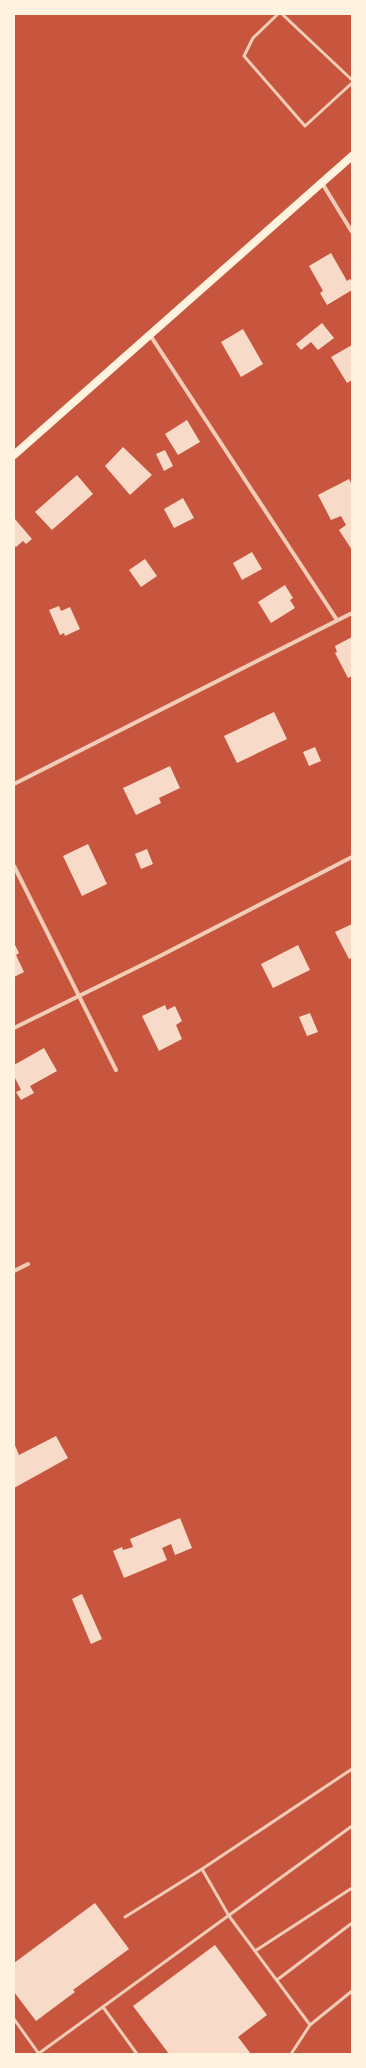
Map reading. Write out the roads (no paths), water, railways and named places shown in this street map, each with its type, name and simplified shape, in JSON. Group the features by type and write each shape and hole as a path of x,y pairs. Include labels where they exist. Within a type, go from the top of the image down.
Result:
{"main road":[{"path":"14,455 352,156"}],"street":[{"path":"322,184 352,232"},
{"path":"150,335 337,620"},
{"path":"14,784 352,613"},
{"path":"14,1028 158,957 352,857"},
{"path":"14,866 64,963 78,996 116,1070"},
{"path":"14,1271 28,1264"}],"lane":[{"path":"278,14 253,38 244,56 304,126 352,82 282,14"},
{"path":"125,1917 202,1869 352,1769"},
{"path":"14,2018 39,2054 352,1826"},
{"path":"202,1869 229,1916 310,2025"},
{"path":"255,1951 352,1888"},
{"path":"277,1980 352,1923"},
{"path":"291,2054 310,2025 352,1991"},
{"path":"103,2006 137,2054"}]}
